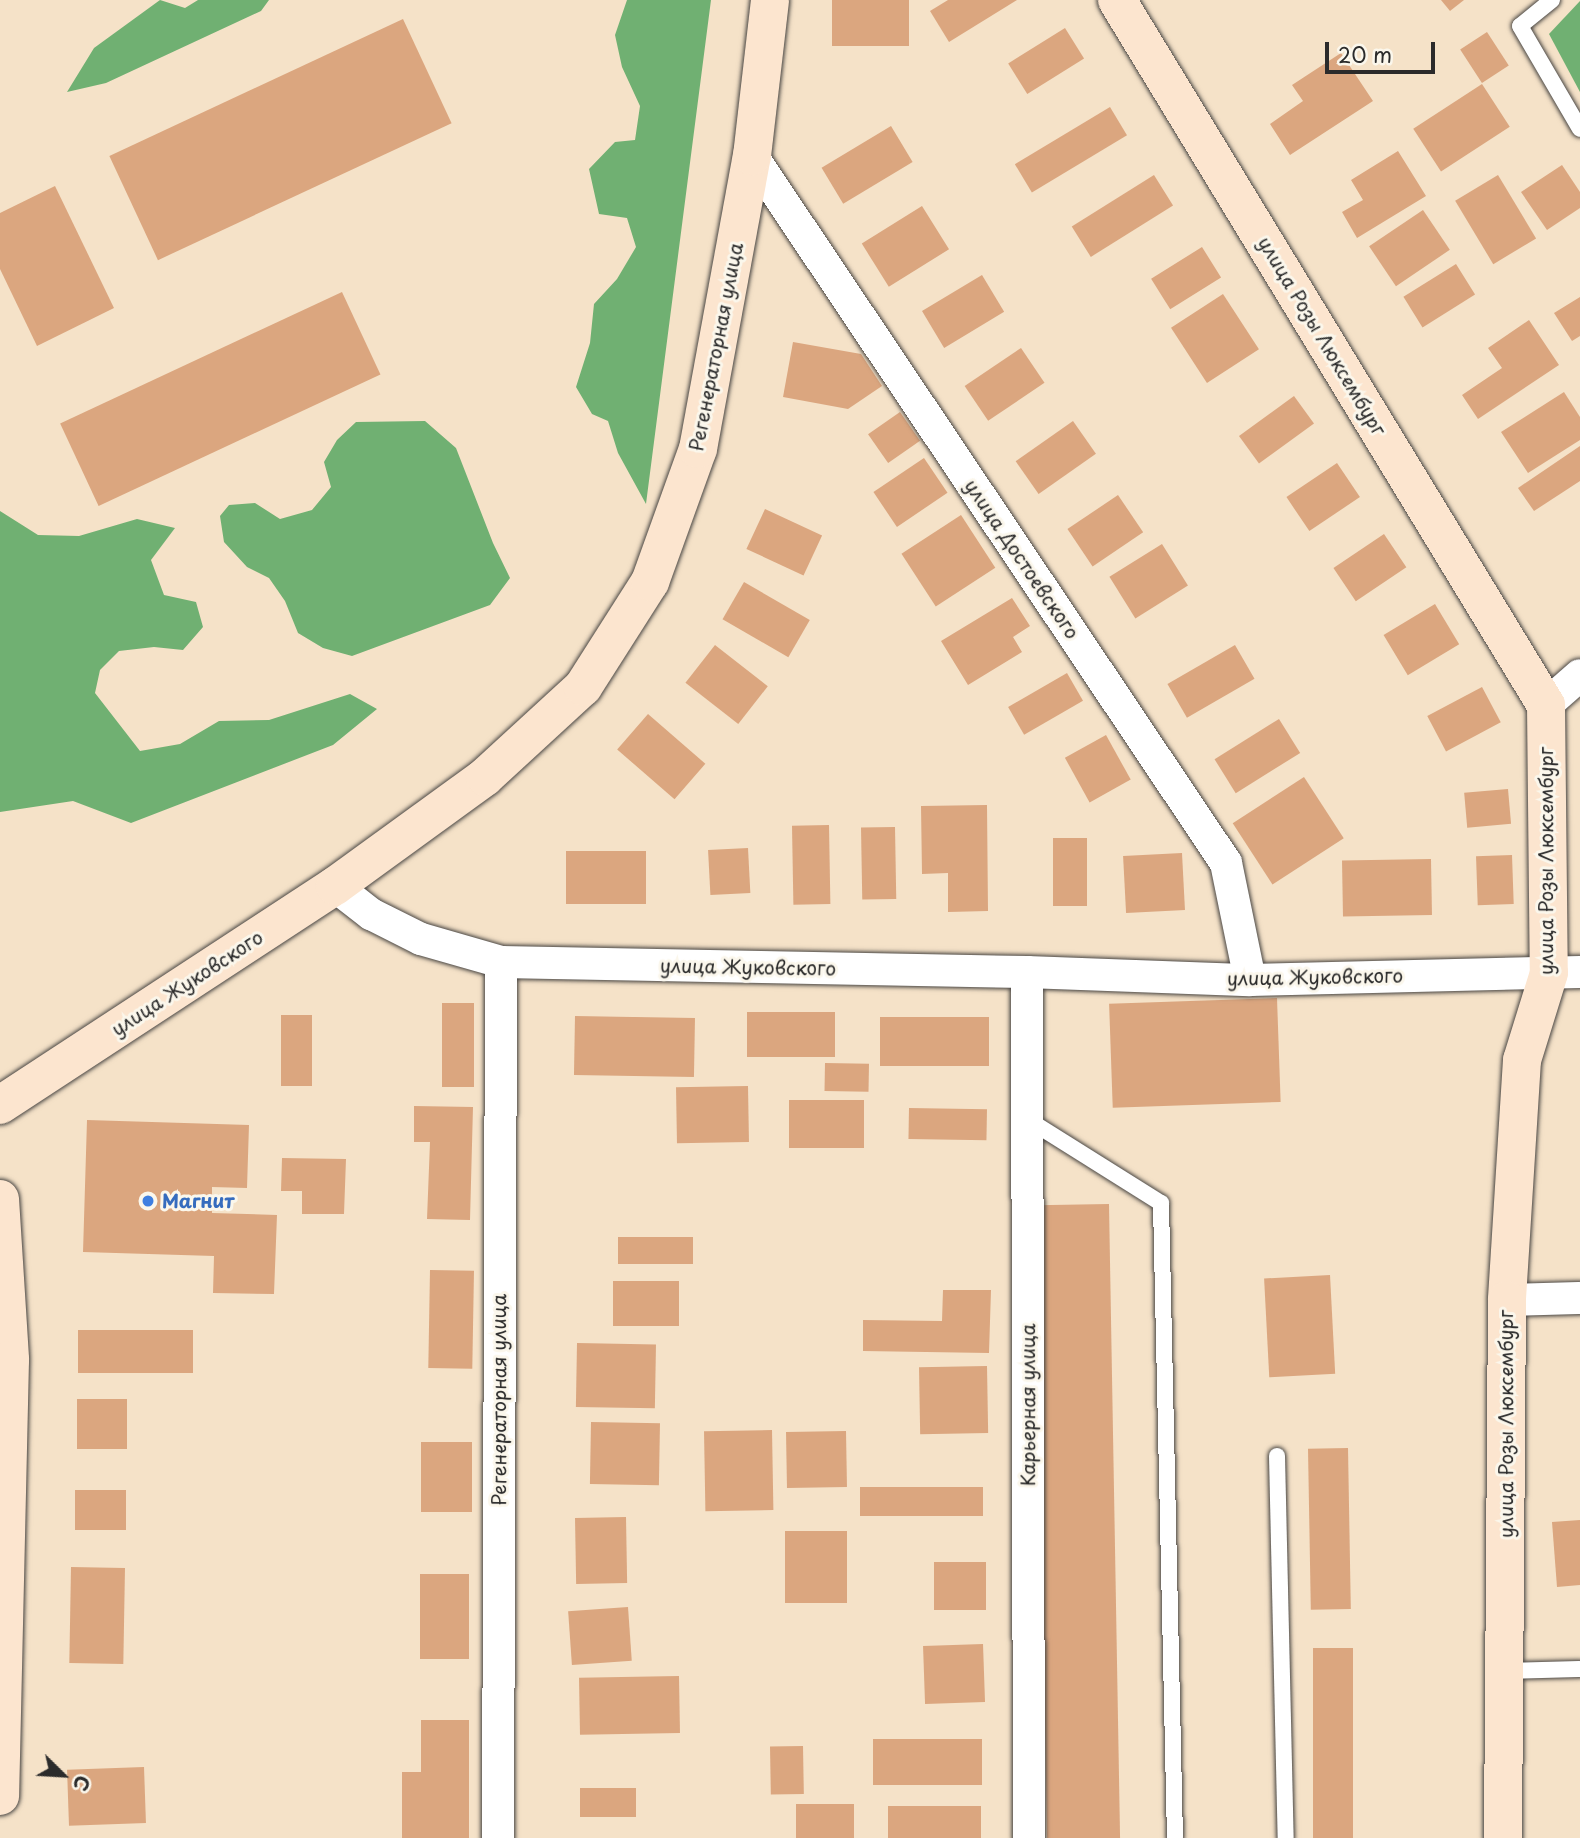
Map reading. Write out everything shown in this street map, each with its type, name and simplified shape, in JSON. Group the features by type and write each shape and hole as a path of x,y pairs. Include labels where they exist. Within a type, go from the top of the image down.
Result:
{"street":[{"name":"Регенераторная улица","path":"335,886 485,777 583,687 650,582 698,449 752,156 770,0"},
{"name":"улица Розы Люксембург","path":"1117,0 1546,705 1565,973 1522,1060 1507,1300 1503,1838"},
{"name":"улица Достоевского","path":"752,156 1226,863 1250,980"},
{"path":"1546,705 1580,675"},
{"name":"улица Жуковского","path":"0,1105 335,886 371,914 421,939 501,962 1027,972 1250,980 1565,973"},
{"name":"Регенераторная улица","path":"498,1838 501,962"},
{"name":"Карьерная улица","path":"1027,972 1029,1838"},
{"path":"0,1199 9,1360 0,1796"},
{"path":"1507,1300 1580,1297"}],"lane":[{"path":"1552,0 1520,26 1580,129"},
{"path":"1027,1119 1161,1203 1175,1838"},
{"path":"1277,1456 1286,1838"},
{"path":"1504,1671 1580,1669"}],"green space":[{"path":"160,0 185,8 198,0 269,0 261,11 106,83 67,92 94,48"},
{"path":"627,0 711,0 646,504 618,453 608,421 592,414 576,387 590,343 594,304 617,279 636,247 627,218 599,214 589,169 615,142 635,140 640,106 622,67 615,35"},
{"path":"1580,1 1580,92 1549,34"},
{"path":"425,421 456,448 493,543 510,578 490,605 352,656 323,648 298,633 285,601 269,578 247,567 224,542 220,516 229,505 255,503 280,519 312,510 331,487 324,462 337,440 356,422"},
{"path":"0,511 38,535 79,536 137,519 175,528 151,560 164,595 196,602 203,627 183,650 154,647 119,651 100,670 95,693 140,751 180,744 219,721 269,720 350,694 377,709 333,745 131,823 73,801 0,812"}],"building":[{"path":"832,0 909,0 909,46 832,46"},
{"path":"948,0 1017,0 949,42 930,11"},
{"path":"1441,0 1464,0 1450,11"},
{"path":"403,19 452,123 158,260 109,156"},
{"path":"1065,28 1084,59 1027,94 1008,64"},
{"path":"1487,32 1509,66 1482,83 1460,49"},
{"path":"1341,53 1373,101 1290,155 1270,124 1303,101 1292,85"},
{"path":"1482,84 1510,127 1441,171 1413,129"},
{"path":"1110,107 1127,135 1032,192 1015,164"},
{"path":"891,126 913,162 843,204 822,168"},
{"path":"1398,151 1426,196 1357,238 1342,212 1363,200 1351,180"},
{"path":"1562,165 1580,192 1580,208 1547,230 1521,192"},
{"path":"1154,175 1173,206 1091,257 1072,226"},
{"path":"1498,175 1536,238 1493,264 1455,201"},
{"path":"55,186 114,308 37,346 0,269 0,213"},
{"path":"922,206 949,249 889,287 862,244"},
{"path":"1423,210 1450,250 1396,286 1369,246"},
{"path":"1202,247 1221,278 1170,309 1151,279"},
{"path":"1456,264 1475,295 1422,327 1403,297"},
{"path":"982,275 1004,312 944,348 922,311"},
{"path":"342,292 380,374 99,506 60,423"},
{"path":"1223,294 1259,349 1207,383 1171,328"},
{"path":"1580,297 1580,336 1572,341 1554,313"},
{"path":"1529,320 1559,365 1478,419 1462,395 1502,368 1488,348"},
{"path":"793,342 861,354 882,386 848,409 783,397"},
{"path":"1021,348 1044,383 988,421 965,386"},
{"path":"1564,392 1580,417 1580,440 1528,473 1501,432"},
{"path":"1294,396 1314,424 1259,463 1239,436"},
{"path":"900,412 920,441 888,463 868,434"},
{"path":"1073,421 1096,454 1039,494 1016,461"},
{"path":"1580,446 1580,481 1534,511 1518,488"},
{"path":"924,458 947,493 897,527 873,492"},
{"path":"1337,463 1360,497 1309,531 1286,497"},
{"path":"1118,495 1143,532 1093,566 1067,529"},
{"path":"765,509 822,536 804,576 746,549"},
{"path":"961,515 995,568 936,607 901,554"},
{"path":"1384,534 1406,567 1356,601 1333,568"},
{"path":"1162,544 1188,586 1135,618 1109,577"},
{"path":"744,582 810,620 788,657 722,619"},
{"path":"1012,598 1030,626 1013,637 1022,652 968,685 941,641"},
{"path":"1435,604 1459,644 1408,675 1384,635"},
{"path":"715,645 768,686 738,724 685,683"},
{"path":"1235,645 1254,679 1187,718 1167,684"},
{"path":"1067,673 1083,701 1024,735 1008,707"},
{"path":"1482,687 1501,722 1446,751 1427,716"},
{"path":"648,714 705,764 675,799 617,749"},
{"path":"1279,719 1300,753 1236,793 1215,759"},
{"path":"1106,735 1131,780 1090,802 1065,758"},
{"path":"1304,777 1344,838 1272,885 1233,823"},
{"path":"1508,789 1511,824 1467,828 1464,793"},
{"path":"987,805 988,911 948,912 948,873 922,874 921,806"},
{"path":"829,825 830,904 793,905 792,826"},
{"path":"895,827 896,899 862,900 861,828"},
{"path":"1053,838 1087,838 1087,906 1053,906"},
{"path":"748,848 750,893 710,895 708,850"},
{"path":"566,851 646,851 646,904 566,904"},
{"path":"1182,853 1185,910 1126,913 1123,856"},
{"path":"1512,855 1514,904 1478,905 1476,856"},
{"path":"1431,859 1432,915 1343,917 1342,861"},
{"path":"1277,998 1281,1102 1113,1108 1109,1004"},
{"path":"442,1003 474,1003 474,1087 442,1087"},
{"path":"747,1012 835,1012 835,1057 747,1057"},
{"path":"281,1015 312,1015 312,1086 281,1086"},
{"path":"575,1016 695,1018 694,1077 574,1075"},
{"path":"880,1017 989,1017 989,1066 880,1066"},
{"path":"825,1063 869,1064 869,1092 825,1091"},
{"path":"748,1086 749,1142 677,1143 676,1087"},
{"path":"789,1100 864,1100 864,1148 789,1148"},
{"path":"414,1106 473,1107 470,1220 427,1219 430,1142 414,1142"},
{"path":"909,1108 987,1109 986,1140 908,1139"},
{"name":"Магнит","path":"87,1120 249,1125 247,1188 212,1187 212,1213 277,1215 274,1294 213,1293 214,1256 83,1252"},
{"path":"282,1158 346,1159 344,1214 302,1214 302,1191 281,1191"},
{"path":"1109,1204 1120,1838 1047,1838 1036,1205"},
{"path":"618,1237 693,1237 693,1264 618,1264"},
{"path":"430,1270 474,1271 472,1369 428,1368"},
{"path":"1330,1275 1335,1374 1269,1377 1264,1278"},
{"path":"613,1281 679,1281 679,1326 613,1326"},
{"path":"943,1290 991,1290 989,1353 863,1351 863,1320 942,1321"},
{"path":"78,1330 193,1330 193,1373 78,1373"},
{"path":"577,1343 656,1344 655,1408 576,1407"},
{"path":"987,1366 988,1433 920,1434 919,1367"},
{"path":"77,1399 127,1399 127,1449 77,1449"},
{"path":"591,1422 660,1423 659,1485 590,1484"},
{"path":"772,1430 773,1510 705,1511 704,1431"},
{"path":"846,1431 847,1487 787,1488 786,1432"},
{"path":"421,1442 472,1442 472,1512 421,1512"},
{"path":"1348,1448 1351,1609 1311,1610 1308,1449"},
{"path":"860,1487 983,1487 983,1516 860,1516"},
{"path":"75,1490 126,1490 126,1530 75,1530"},
{"path":"626,1517 627,1583 576,1584 575,1518"},
{"path":"1580,1520 1580,1585 1557,1587 1552,1522"},
{"path":"785,1531 847,1531 847,1603 785,1603"},
{"path":"934,1562 986,1562 986,1610 934,1610"},
{"path":"71,1567 125,1568 123,1664 69,1663"},
{"path":"420,1574 469,1574 469,1659 420,1659"},
{"path":"628,1607 632,1661 572,1665 568,1611"},
{"path":"983,1644 985,1702 925,1704 923,1646"},
{"path":"1313,1648 1353,1648 1353,1838 1313,1838"},
{"path":"679,1676 680,1733 580,1735 579,1678"},
{"path":"421,1720 469,1720 469,1838 402,1838 402,1772 421,1772"},
{"path":"873,1739 982,1739 982,1785 873,1785"},
{"path":"803,1746 804,1794 771,1795 770,1747"},
{"path":"144,1767 146,1823 69,1826 67,1770"},
{"path":"580,1788 636,1788 636,1817 580,1817"},
{"path":"796,1804 854,1804 854,1838 796,1838"},
{"path":"888,1806 981,1806 981,1838 888,1838"}],"place":[{"name":"Магнит","path":"148,1201"}]}
